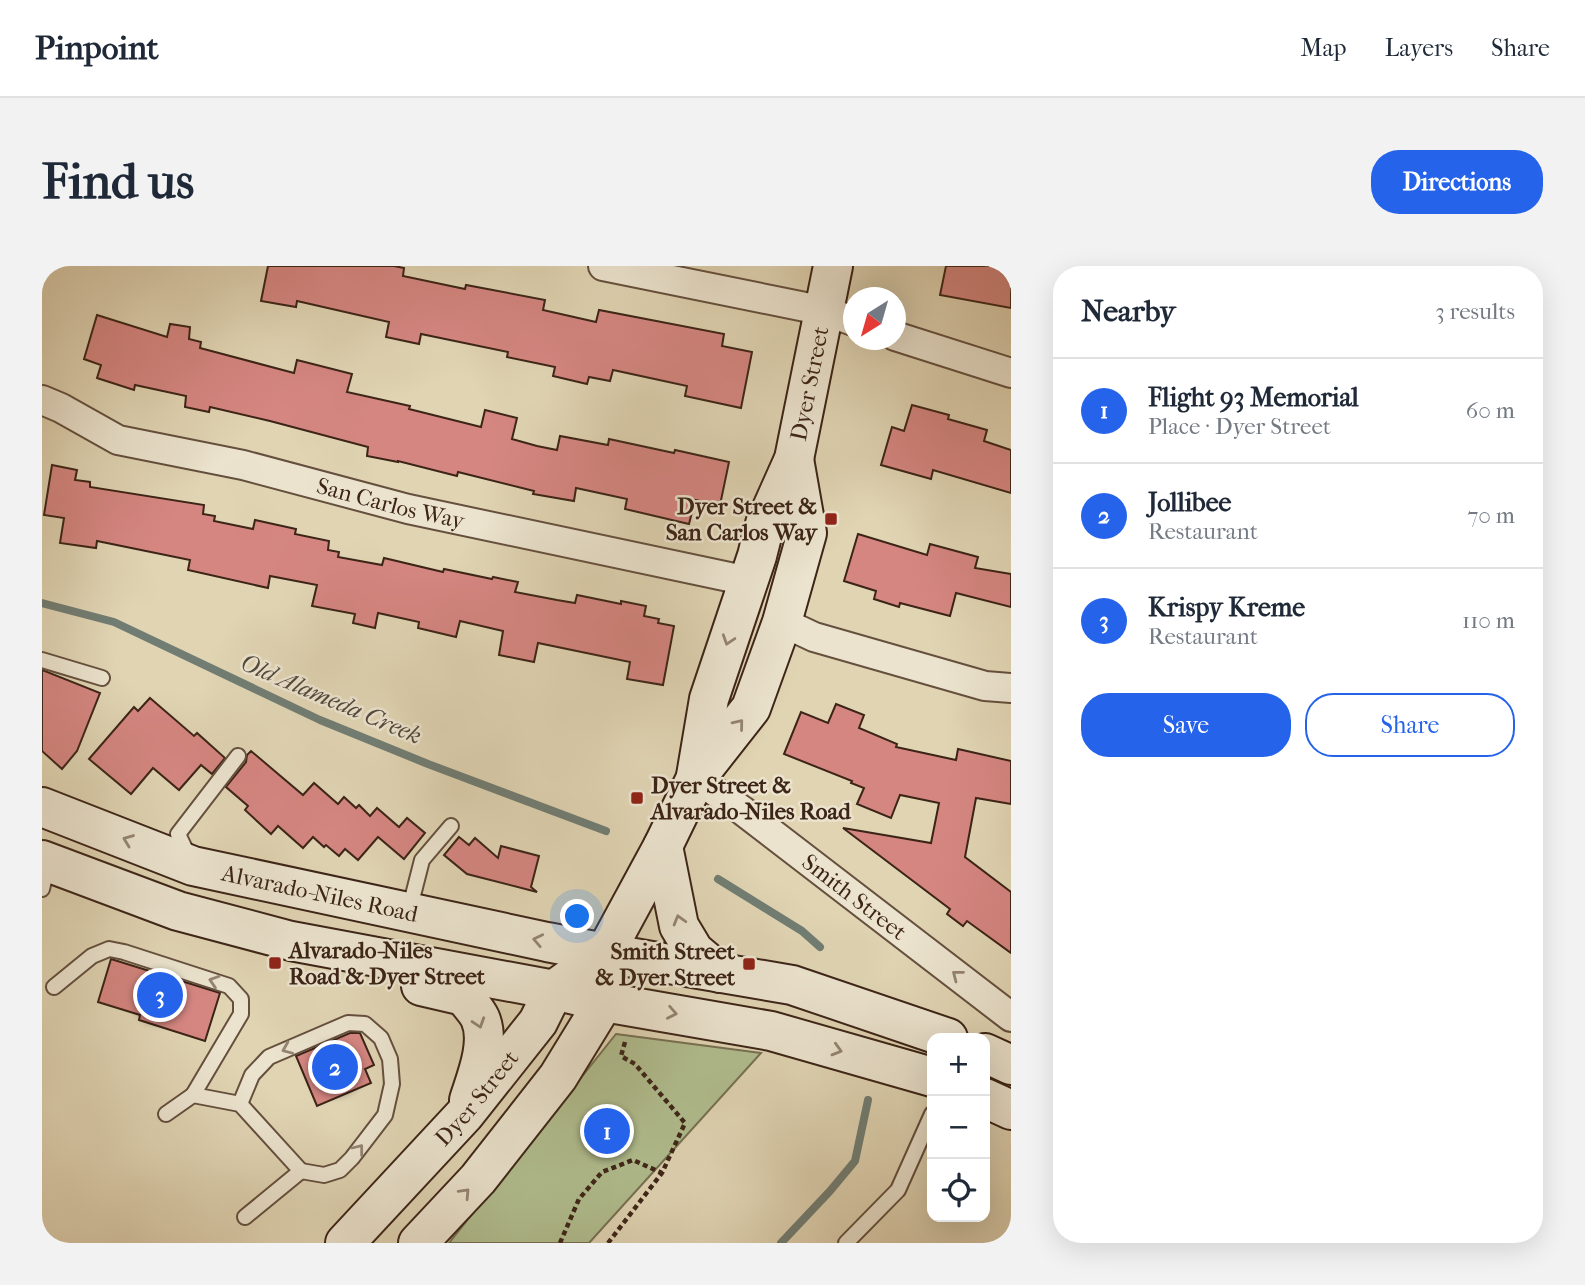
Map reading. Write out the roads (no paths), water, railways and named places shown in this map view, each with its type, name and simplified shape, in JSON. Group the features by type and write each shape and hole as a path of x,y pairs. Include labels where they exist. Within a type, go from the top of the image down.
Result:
{"main road":[{"name":"Dyer Street","path":"696,778 709,699 765,524 794,459 839,316 833,266"},
{"name":"Dyer Street","path":"418,1243 478,1179 558,1077 604,1002 606,953 696,778 751,708 782,622 807,533 794,459"},
{"name":"Alvarado-Niles Road","path":"42,807 193,866 606,953"},
{"path":"663,846 679,926 694,951 720,973"},
{"path":"44,870 178,912 291,941 554,990 604,1002 771,1031 927,1076"},
{"path":"291,941 333,966 464,996 481,1019 483,1035 482,1058 465,1114"},
{"name":"Dyer Street","path":"345,1243 465,1114 538,1022 554,990 606,953"},
{"path":"606,953 805,988 934,1033"},
{"path":"990,1055 1011,1065"},
{"path":"990,1100 1011,1110"}],"street":[{"path":"603,266 839,316"},
{"path":"906,340 1011,373"},
{"name":"San Carlos Way","path":"42,400 118,440 243,465 408,509 748,581"},
{"path":"782,622 814,637 985,686 1011,688"},
{"name":"Smith Street","path":"696,778 754,819 1011,1017"}],"lane":[{"path":"42,660 102,678"},
{"path":"193,866 178,834 238,756"},
{"path":"409,912 422,860 451,826"},
{"path":"54,987 92,956 109,949 229,986 241,999 241,1014 193,1095 166,1114"},
{"path":"193,1095 240,1104 301,1171 324,1175 340,1170 385,1115 392,1084 390,1059 380,1038 365,1024 348,1023 269,1057 252,1075 240,1104"},
{"path":"846,1243 898,1189 927,1125"},
{"path":"245,1217 301,1171"}],"waterway":[{"name":"Old Alameda Creek","path":"42,603 114,622 320,720 606,831"},
{"name":"Old Alameda Creek","path":"718,879 802,931 820,947"},
{"name":"Old Alameda Creek","path":"781,1243 855,1161 868,1100"}],"place":[{"name":"Dyer Street & San Carlos Way","path":"831,519"},
{"name":"Dyer Street & Alvarado-Niles Road","path":"637,798"},
{"name":"Alvarado-Niles Road & Dyer Street","path":"275,963"},
{"name":"Smith Street & Dyer Street","path":"749,964"},
{"name":"Krispy Kreme","path":"160,995"},
{"name":"Jollibee","path":"335,1067"},
{"name":"Flight 93 Memorial","path":"607,1131"}]}
